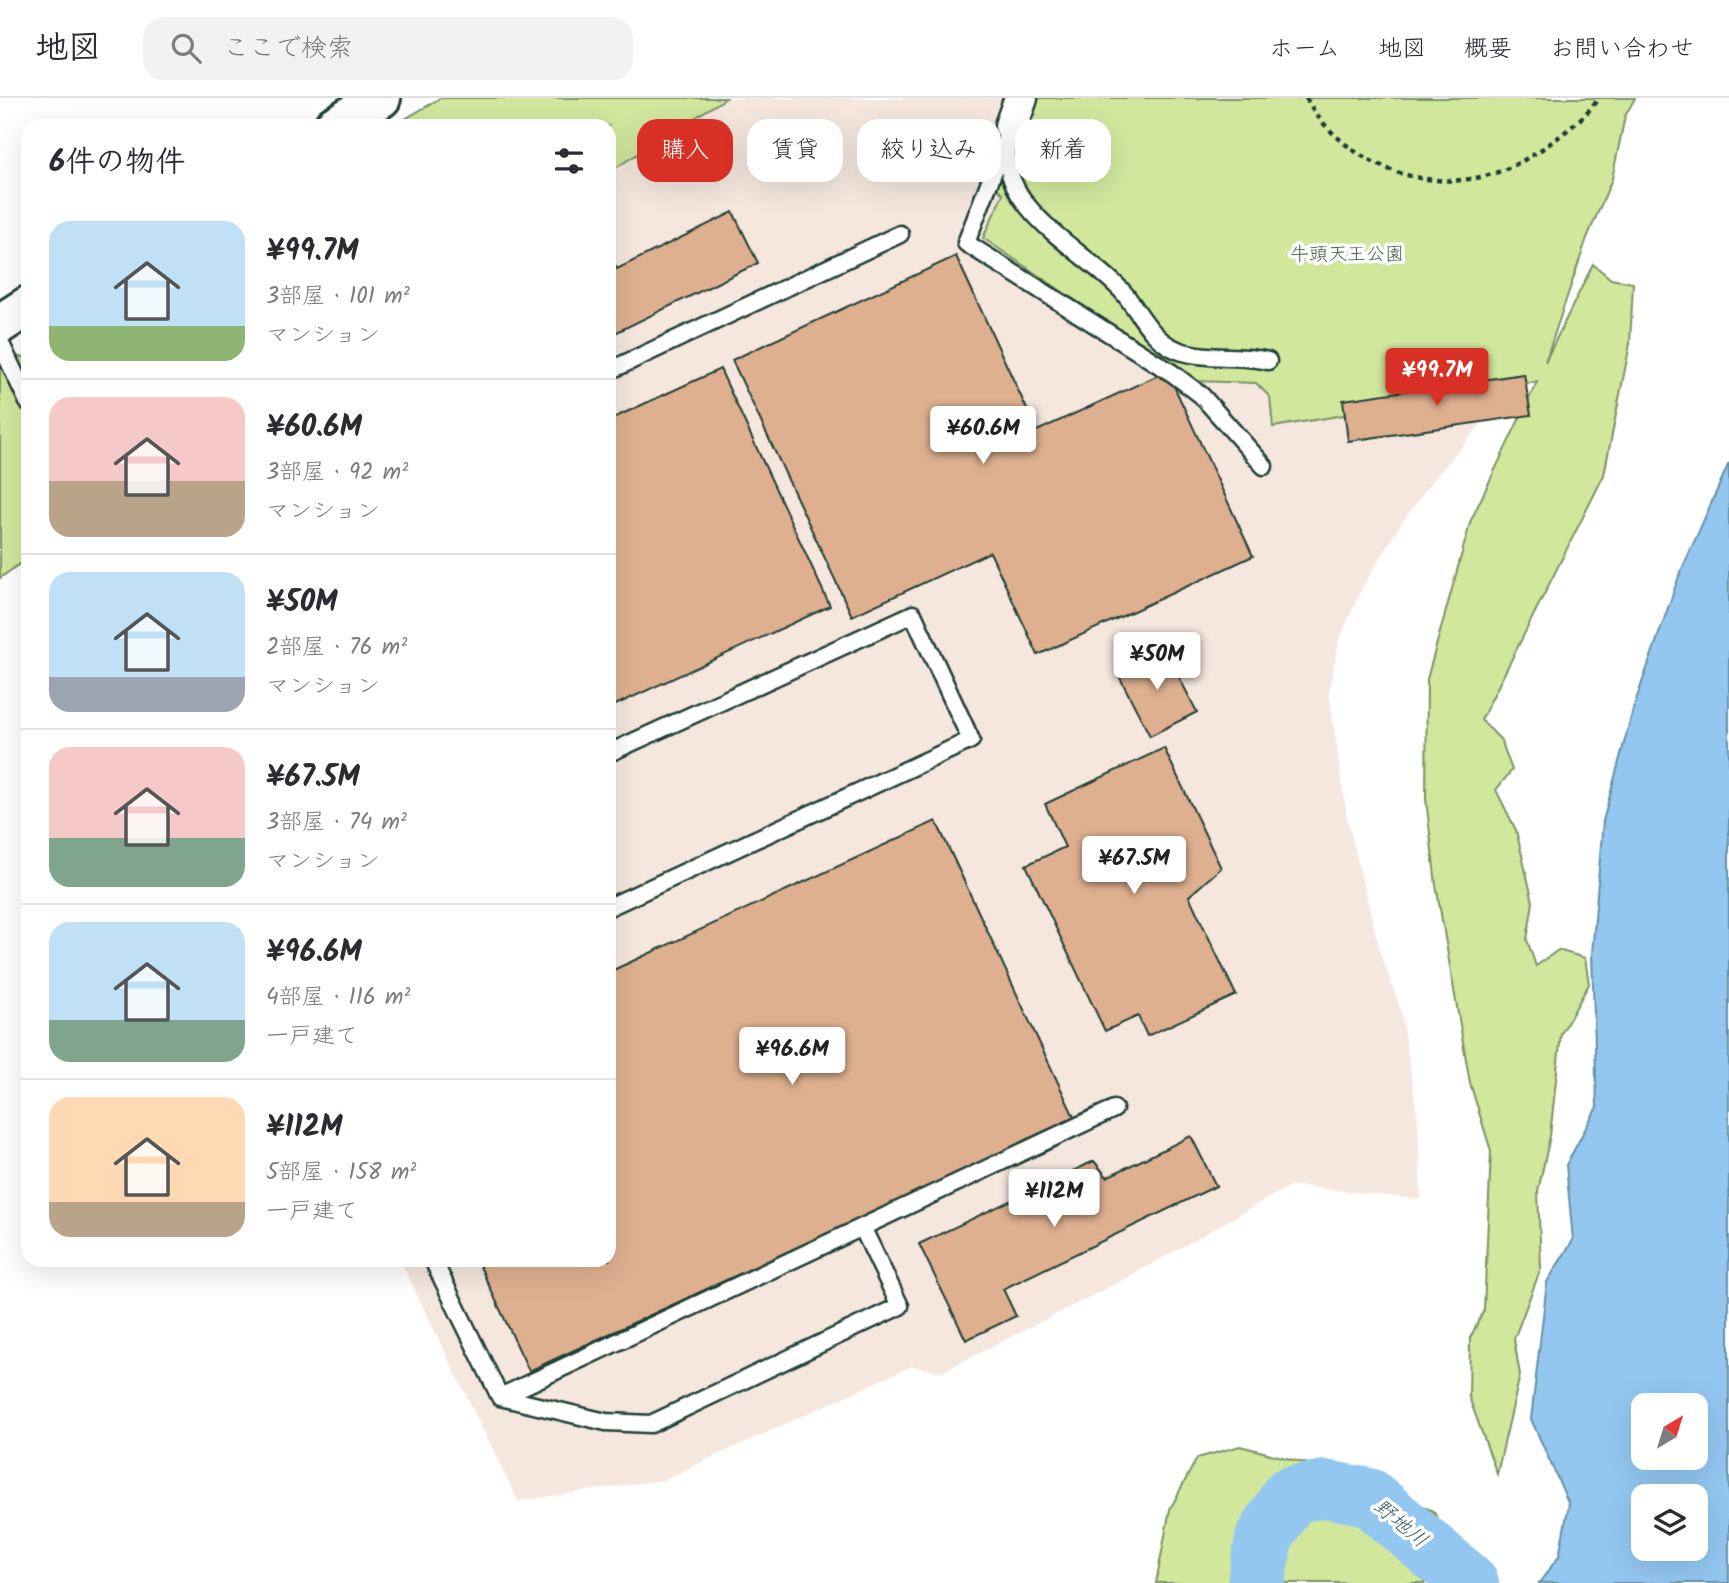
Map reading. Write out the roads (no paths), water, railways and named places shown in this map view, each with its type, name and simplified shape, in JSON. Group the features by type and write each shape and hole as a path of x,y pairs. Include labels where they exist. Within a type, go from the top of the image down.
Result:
{"main road":[{"path":"346,119 381,98"},
{"path":"0,324 21,310"}],"lane":[{"path":"1016,112 1007,154 1009,170 1026,204 1121,290 1160,339 1174,349 1192,353 1240,355 1269,361"},
{"path":"1016,112 966,243 1172,373 1201,396 1264,466"},
{"path":"616,368 900,234"},
{"path":"0,342 21,387"},
{"path":"616,750 913,614 971,740 616,904"},
{"path":"500,1397 1114,1109"},
{"path":"500,1397 606,1422 651,1424 900,1307 862,1227"},
{"path":"436,1267 500,1397"}],"water":[{"path":"1729,463 1729,1583 1539,1583 1559,1556 1569,1504 1531,1419 1547,1282 1573,1240 1566,1165 1597,1107 1592,954 1603,821 1634,706 1679,576"}],"waterway":[{"name":"野地川","path":"1256,1583 1264,1539 1290,1495 1325,1489 1369,1497 1470,1583"}],"park label":[{"name":"牛頭天王公園","path":"1347,255"}]}
